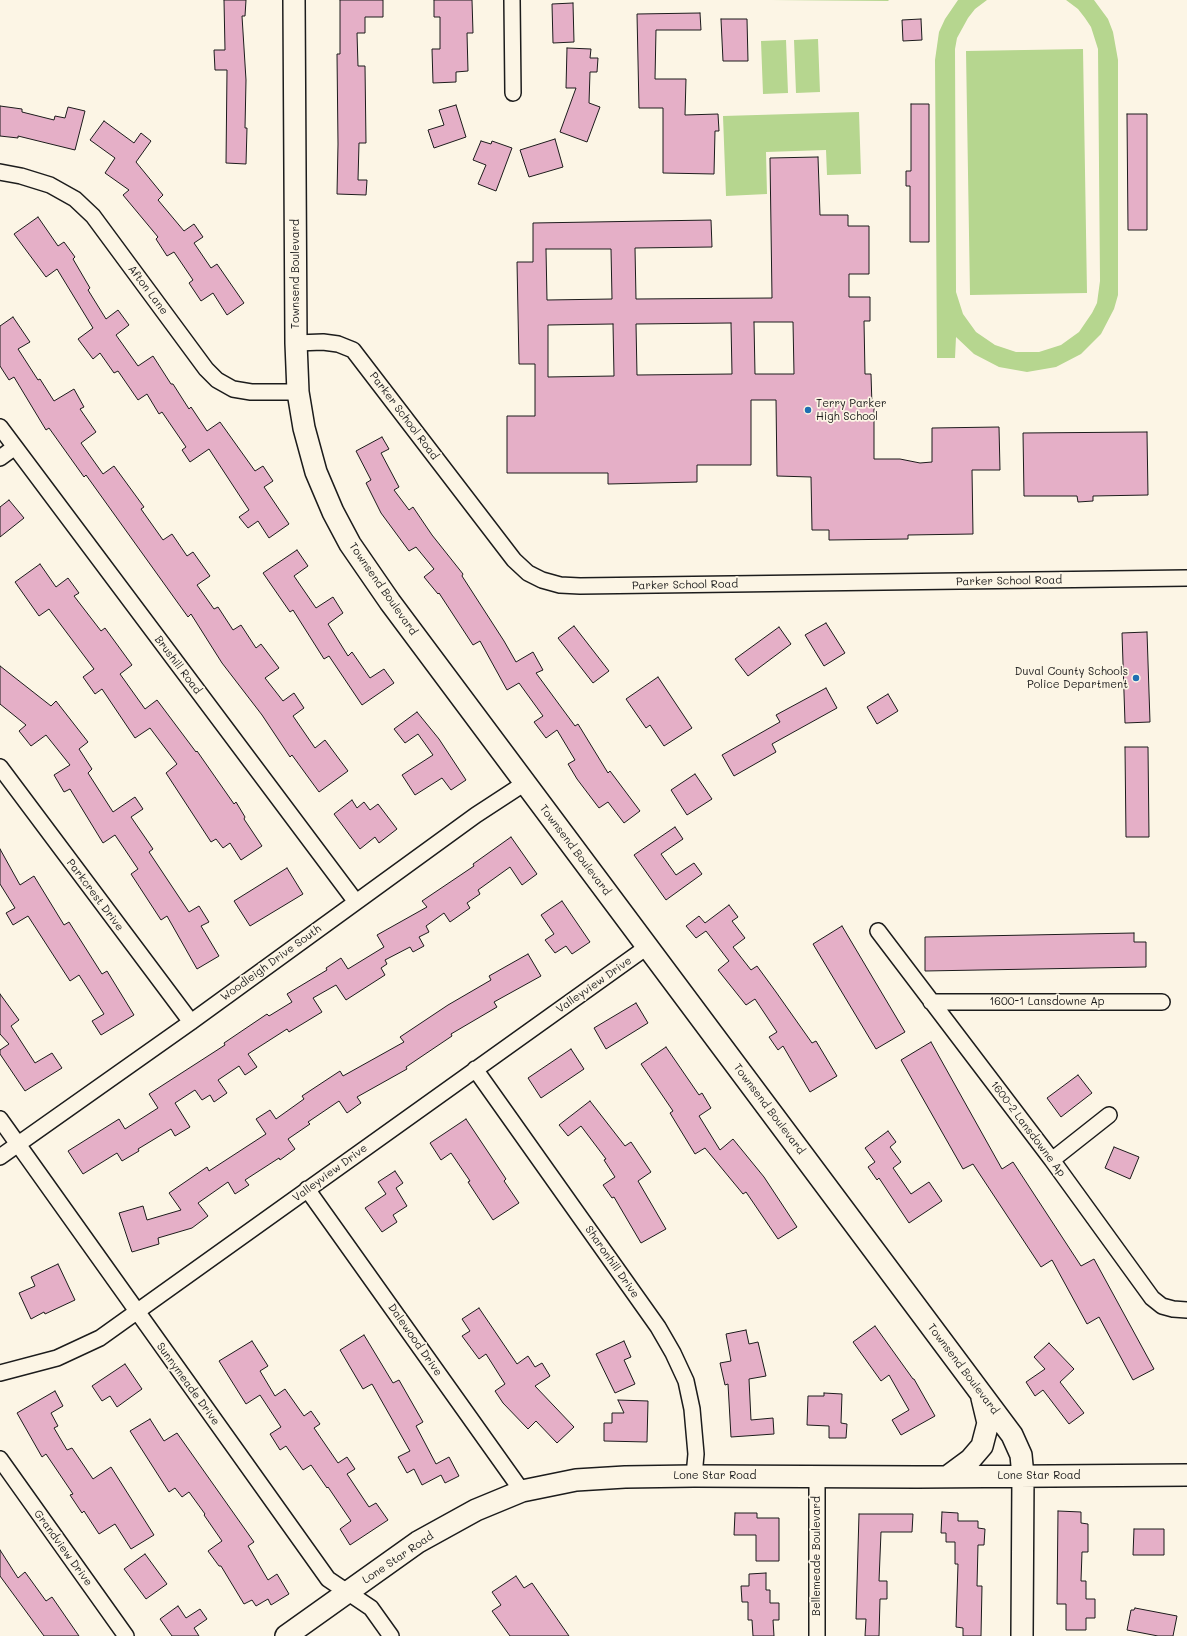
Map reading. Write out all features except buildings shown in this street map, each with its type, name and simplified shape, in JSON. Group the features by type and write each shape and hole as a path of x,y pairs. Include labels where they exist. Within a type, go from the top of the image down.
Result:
{"street":[{"name":"Townsend Boulevard","path":"294,0 296,342 298,392 304,428 316,472 333,512 350,544 390,602 1012,1435 1022,1455 1022,1636"},
{"path":"512,0 513,93"},
{"name":"Afton Lane","path":"0,172 21,176 50,185 80,203 93,216 206,369 217,380 233,389 251,392 298,392"},
{"name":"Parker School Road","path":"296,342 323,342 338,344 344,345 353,350 514,560 528,573 548,582 560,585 580,586 1187,578"},
{"name":"Brushill Road","path":"0,427 356,902"},
{"path":"0,458 15,447"},
{"name":"Parkcrest Drive","path":"0,767 190,1022"},
{"name":"Woodleigh Drive South","path":"0,1157 19,1145 476,815 525,783"},
{"name":"1600-2 Lansdowne Ap","path":"878,930 1052,1160 1152,1298 1162,1306 1173,1309 1187,1310"},
{"name":"Valleyview Drive","path":"0,1373 57,1358 100,1338 647,947"},
{"name":"1600-1 Lansdowne Ap","path":"931,1002 1162,1002"},
{"name":"Sharonhill Drive","path":"476,1069 658,1327 673,1353 686,1381 692,1409 696,1454 694,1476"},
{"path":"1052,1160 1109,1115"},
{"name":"Sunnymeade Drive","path":"0,1119 328,1579 371,1608 391,1636"},
{"name":"Dalewood Drive","path":"307,1189 522,1491"},
{"path":"947,1477 970,1460 982,1446 988,1423 981,1394"},
{"name":"Grandview Drive","path":"0,1459 126,1636"},
{"name":"Lone Star Road","path":"286,1636 418,1542 476,1510 522,1491 576,1480 625,1477 694,1476 947,1477 1187,1475"},
{"name":"Bellemeade Boulevard","path":"817,1476 817,1636"}],"green space":[{"path":"771,0 889,0 888,1"},
{"path":"958,0 987,0 975,9 968,18 957,38 955,49 956,292 963,314 976,332 995,345 1016,352 1039,352 1061,345 1079,332 1097,303 1100,281 1098,49 1091,27 1078,9 1066,0 1094,0 1108,19 1113,32 1118,60 1118,295 1114,309 1101,334 1081,354 1056,367 1027,372 999,367 974,354 956,337 955,358 937,358 935,60 939,32 945,19"},
{"path":"818,39 820,92 796,93 794,40"},
{"path":"786,40 788,93 763,94 761,41"},
{"path":"1083,49 1087,293 970,295 966,51"},
{"path":"859,112 861,174 827,175 826,150 766,152 767,194 726,196 723,116"}],"place":[{"name":"Terry Parker High School","path":"808,410"},
{"name":"Duval County Schools Police Department","path":"1136,678"}]}
